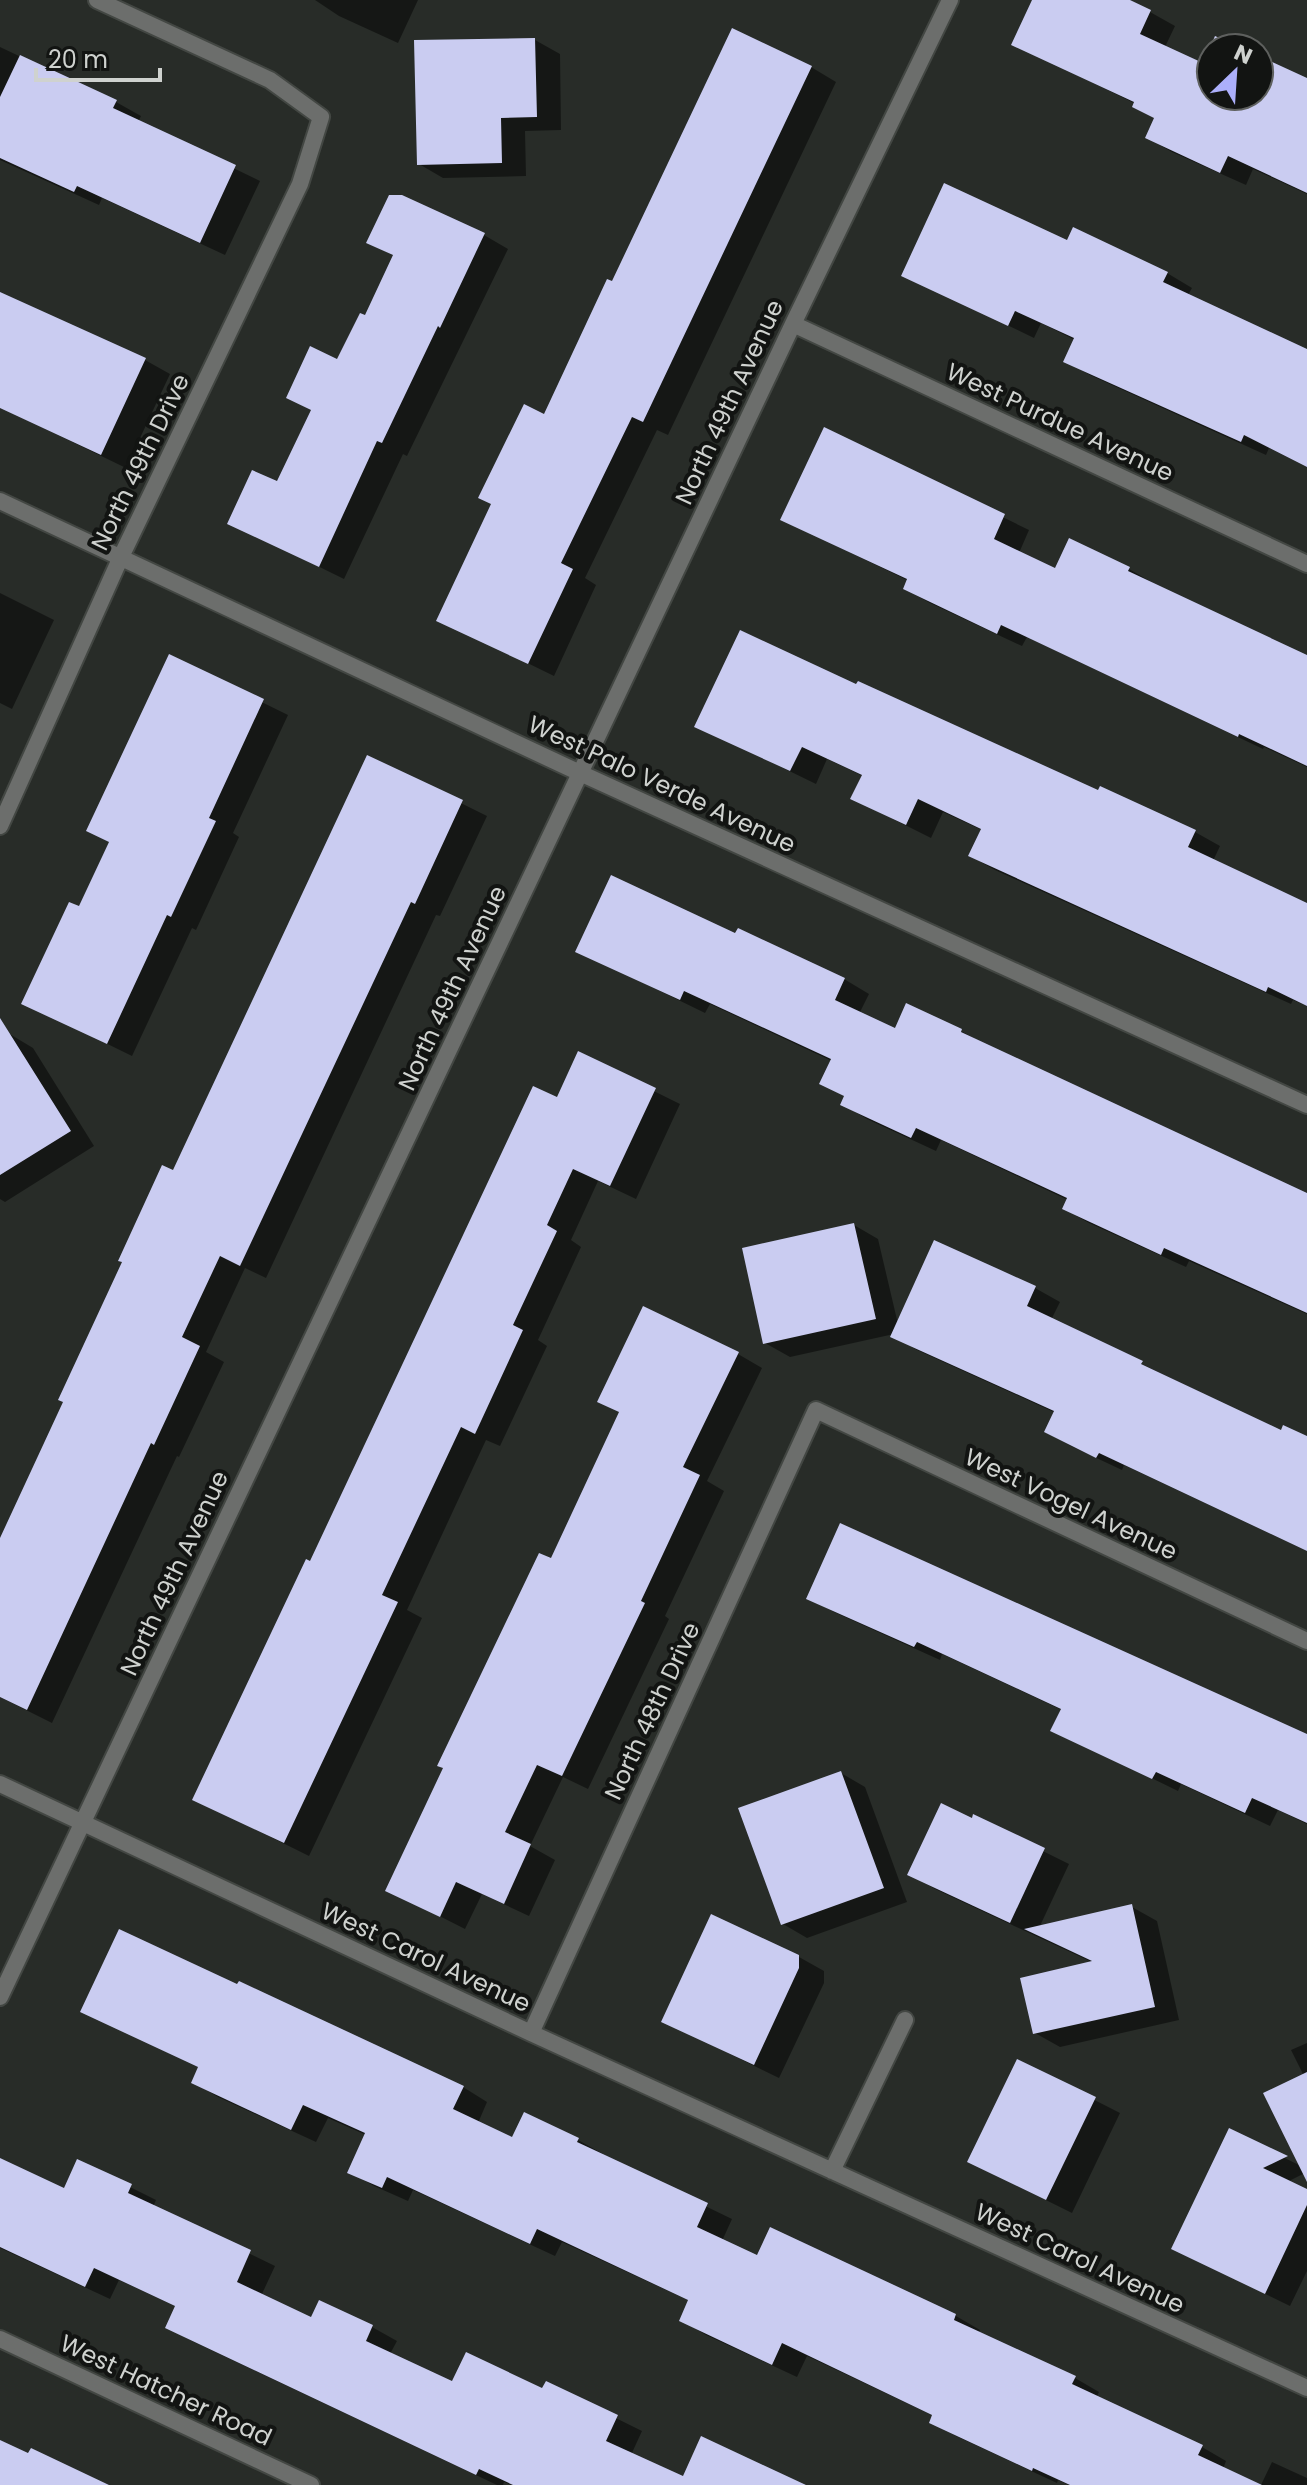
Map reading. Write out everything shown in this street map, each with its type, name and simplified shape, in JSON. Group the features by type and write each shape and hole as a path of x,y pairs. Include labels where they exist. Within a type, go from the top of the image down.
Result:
{"street":[{"name":"North 49th Drive","path":"0,826 120,559 300,184 321,117 270,80 97,0"},
{"name":"North 49th Avenue","path":"0,1997 793,324 950,0"},
{"name":"West Purdue Avenue","path":"793,324 1307,564"},
{"name":"West Palo Verde Avenue","path":"0,501 580,773 1307,1105"},
{"name":"West Vogel Avenue","path":"816,1410 1307,1641"},
{"name":"North 48th Drive","path":"531,2033 816,1410"},
{"name":"West Carol Avenue","path":"0,1784 531,2033 1307,2388"},
{"path":"832,2171 905,2020"},
{"name":"West Hatcher Road","path":"0,2339 311,2485"}],"building":[{"path":"1032,0 1130,0 1151,10 1140,34 1195,59 1195,112 1275,112 1275,63 1307,78 1307,193 1228,156 1220,173 1145,138 1154,118 1132,107 1134,102 1011,45"},
{"path":"732,28 812,66 643,422 632,417 561,563 573,569 528,664 436,621 491,504 478,498 524,404 544,414 607,279 612,281"},
{"path":"535,38 537,117 501,118 502,163 417,165 414,40"},
{"path":"20,55 117,100 113,108 236,165 200,243 77,186 74,192 0,158 0,97"},
{"path":"944,183 1067,240 1073,227 1168,272 1163,282 1307,349 1307,467 1244,435 1241,442 1063,362 1074,338 1015,311 1008,326 901,276"},
{"path":"389,195 402,195 485,233 382,443 377,441 319,567 227,524 252,470 277,481 311,410 286,398 310,346 337,359 360,313 365,315 393,255 366,243"},
{"path":"0,292 146,358 101,455 0,408"},
{"path":"824,427 1005,514 994,539 1055,568 1069,538 1130,567 1128,571 1307,655 1307,766 1239,734 1238,737 1001,625 997,634 903,589 907,579 780,520"},
{"path":"740,630 856,684 858,681 1098,790 1100,786 1196,830 1188,847 1307,903 1307,1006 1268,987 1266,992 968,856 981,829 918,799 906,825 850,799 862,775 802,747 790,771 694,727"},
{"path":"169,654 264,699 209,818 216,821 171,917 167,915 107,1044 21,1004 69,902 79,906 109,842 86,831"},
{"path":"367,755 463,800 415,904 411,902 240,1266 220,1256 182,1337 200,1346 154,1445 151,1443 27,1710 0,1697 0,1538 63,1402 58,1400 122,1262 118,1261 162,1165 173,1170"},
{"path":"611,875 735,933 738,928 845,978 835,1000 895,1028 906,1003 962,1029 961,1032 1307,1193 1307,1313 1164,1248 1161,1255 1062,1209 1067,1198 916,1128 911,1138 840,1105 844,1096 819,1084 831,1059 684,991 680,1000 575,952"},
{"path":"0,1018 71,1131 0,1175"},
{"path":"578,1051 656,1088 610,1186 573,1169 547,1225 557,1231 513,1325 523,1330 475,1434 461,1427 382,1595 398,1602 284,1843 192,1800 306,1559 310,1561 533,1086 557,1097"},
{"path":"854,1223 876,1319 763,1344 742,1248"},
{"path":"934,1240 1036,1286 1027,1306 1281,1430 1283,1425 1307,1436 1307,1551 1099,1453 1096,1458 1044,1432 1054,1411 890,1337"},
{"path":"643,1306 739,1352 683,1467 700,1475 641,1601 645,1603 562,1776 537,1765 505,1832 531,1844 504,1904 456,1882 440,1917 385,1891 443,1768 437,1766 539,1553 551,1558 619,1412 597,1402"},
{"path":"840,1523 1307,1734 1307,1823 1252,1798 1245,1813 1156,1772 1152,1779 1050,1731 1061,1709 917,1642 914,1647 806,1599"},
{"path":"841,1771 884,1888 781,1925 738,1808"},
{"path":"941,1803 972,1818 973,1814 1045,1848 1010,1923 907,1875"},
{"path":"1132,1904 1155,2007 1033,2034 1020,1978 1092,1961 1024,1929"},
{"path":"711,1914 799,1955 799,1968 754,2065 661,2022"},
{"path":"119,1929 464,2086 453,2109 512,2137 524,2112 579,2138 577,2142 708,2203 697,2227 757,2255 770,2227 956,2314 954,2320 1076,2376 1072,2384 1203,2445 1198,2455 1262,2485 1070,2485 1033,2468 1032,2471 929,2423 932,2415 782,2343 772,2365 679,2321 688,2300 537,2229 530,2244 387,2177 382,2188 347,2173 365,2133 303,2105 291,2130 191,2083 198,2067 80,2012"},
{"path":"1017,2059 1096,2097 1046,2200 967,2162"},
{"path":"1307,2072 1307,2182 1263,2093"},
{"path":"1229,2128 1288,2156 1263,2168 1307,2189 1307,2205 1265,2294 1171,2249"},
{"path":"0,2158 64,2188 77,2159 132,2184 128,2193 251,2250 237,2282 311,2317 319,2300 373,2325 366,2341 452,2381 466,2352 542,2388 546,2381 618,2415 606,2441 683,2476 701,2436 806,2485 513,2485 479,2469 476,2475 165,2328 175,2306 94,2268 85,2287 0,2247"},
{"path":"0,2440 28,2453 31,2448 109,2485 0,2485"}]}
